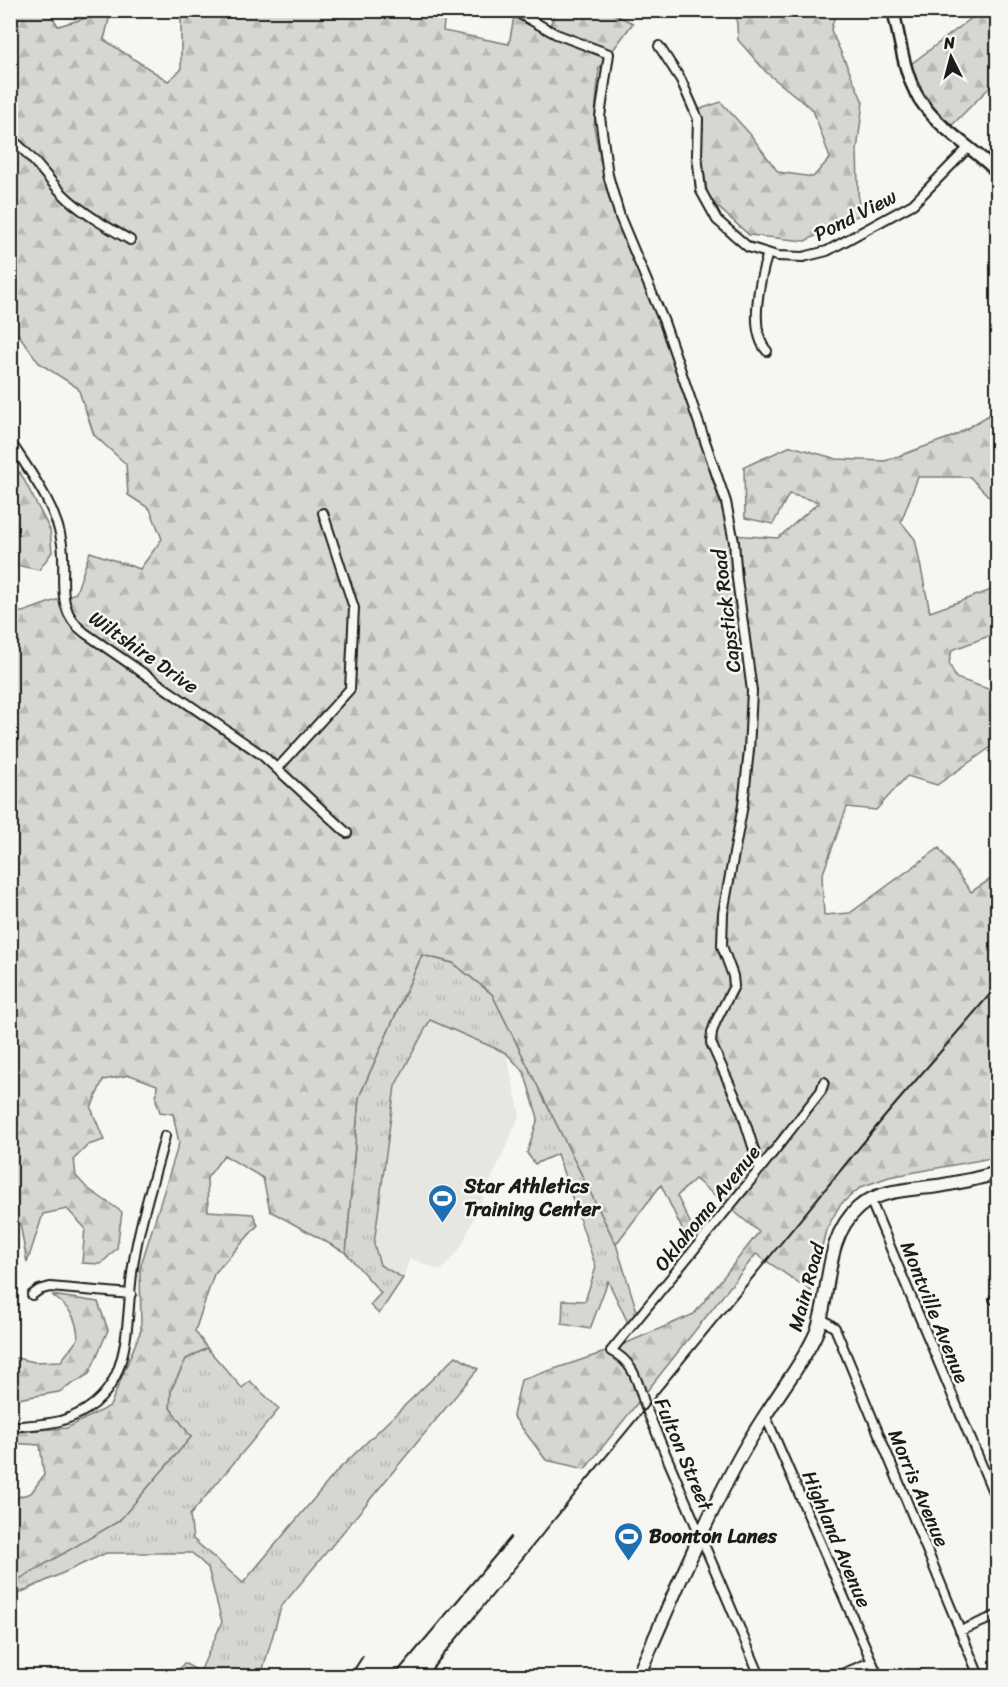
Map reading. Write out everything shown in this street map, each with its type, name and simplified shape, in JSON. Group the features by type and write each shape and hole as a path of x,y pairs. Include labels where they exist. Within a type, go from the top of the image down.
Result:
{"main road":[{"path":"870,1199 880,1195 998,1173"},
{"name":"Main Road","path":"638,1677 701,1534 743,1452 810,1346 821,1318 829,1271 838,1240 852,1213 870,1199"}],"street":[{"path":"893,10 909,75 920,101 935,118 998,173"},
{"name":"Capstick Road","path":"518,13 556,33 609,54 600,117 608,175 620,217 655,297 729,511 735,542 737,579 752,691 743,805 723,913 722,946 733,976 734,986 716,1021 711,1043 742,1112 760,1169"},
{"name":"Pond View","path":"659,46 681,80 698,118 697,155 701,191 717,220 748,247 777,256 803,257 827,251 913,204 969,147"},
{"path":"10,138 35,160 69,200 130,240"},
{"path":"767,351 762,345 758,319 759,282 768,253"},
{"name":"Wiltshire Drive","path":"10,441 40,489 58,526 64,558 63,601 73,622 85,633 254,750 347,833"},
{"path":"277,769 350,689 354,608 323,513"},
{"name":"Oklahoma Avenue","path":"611,1351 760,1169 821,1091 824,1082"},
{"path":"10,1427 51,1423 72,1417 91,1406 113,1381 123,1359 134,1260 165,1136"},
{"name":"Montville Avenue","path":"870,1199 998,1504"},
{"path":"32,1294 50,1287 131,1294"},
{"name":"Morris Avenue","path":"821,1318 836,1331 979,1677"},
{"name":"Fulton Street","path":"611,1351 624,1359 632,1370 760,1677"},
{"name":"Highland Avenue","path":"765,1415 878,1677"},
{"path":"960,1631 998,1615"},
{"path":"837,1677 871,1662"}],"shaded area":[{"path":"430,1020 506,1053 520,1115 461,1247 441,1271 410,1258 403,1278 380,1265 374,1244 395,1086"}],"green space":[{"path":"11,11 49,11 58,26 111,11 122,11 109,19 104,40 168,81 181,70 181,19 192,11 445,11 443,31 509,44 514,17 548,32 555,11 607,11 633,23 599,69 594,127 605,183 659,309 730,535 778,538 819,502 789,494 773,524 745,518 744,467 791,446 837,459 885,461 954,436 989,415 990,444 997,457 997,505 970,477 918,477 901,522 915,539 930,612 997,588 997,633 952,650 949,663 956,678 997,692 997,758 991,747 937,785 907,776 876,810 847,807 822,876 824,915 850,913 939,848 971,892 997,875 997,1157 889,1177 861,1187 840,1205 826,1230 811,1291 756,1254 585,1469 546,1460 513,1416 521,1380 608,1351 694,1314 759,1232 695,1179 677,1196 700,1243 693,1252 661,1185 616,1244 492,994 453,963 422,955 359,1097 346,1253 270,1211 263,1178 224,1155 207,1178 208,1211 253,1214 258,1225 214,1274 195,1331 207,1348 186,1359 171,1390 170,1408 191,1437 119,1521 11,1584 11,1499 31,1493 44,1475 40,1445 11,1443 11,1432 67,1428 110,1406 141,1330 140,1268 179,1143 173,1114 160,1112 156,1100 157,1085 130,1075 103,1080 91,1108 104,1140 88,1145 74,1159 76,1176 87,1188 122,1212 117,1248 101,1264 82,1263 85,1228 67,1209 43,1214 27,1263 20,1223 10,1222 10,612 23,612 76,593 90,552 140,569 162,539 150,509 128,495 126,464 94,435 78,388 39,363 11,324"},
{"path":"736,11 836,11 831,30 863,102 857,151 859,215 805,241 749,235 708,198 701,151 700,109 721,102 750,134 778,172 813,177 830,158 813,110 767,73 738,40"},
{"path":"981,11 997,11 997,80 951,126 922,102 907,67"},
{"path":"20,472 50,530 52,552 39,570 11,564 11,479"},
{"path":"422,955 453,963 492,994 616,1244 639,1318 631,1329 608,1281 590,1329 562,1324 563,1300 585,1301 596,1267 557,1154 535,1164 527,1153 538,1118 524,1072 506,1053 430,1020 395,1086 374,1244 380,1265 403,1278 379,1314 370,1305 381,1293 346,1253 359,1097"},
{"path":"52,1295 98,1302 108,1330 89,1374 59,1392 11,1400 11,1357 35,1362 61,1361 78,1339 74,1318"},
{"path":"207,1348 242,1388 250,1381 279,1409 190,1515 193,1539 243,1583 338,1470 456,1356 478,1369 281,1607 261,1676 174,1676 184,1663 200,1672 222,1622 208,1568 192,1553 106,1553 11,1597 10,1584 119,1521 191,1437 170,1408 171,1390 186,1359"}],"railway":[{"path":"426,1676 886,1115 998,985"},
{"path":"394,1676 511,1537"},
{"path":"350,1676 363,1656"}],"place":[{"name":"Star Athletics Training Center","path":"443,1224"},
{"name":"Boonton Lanes","path":"628,1562"}]}
